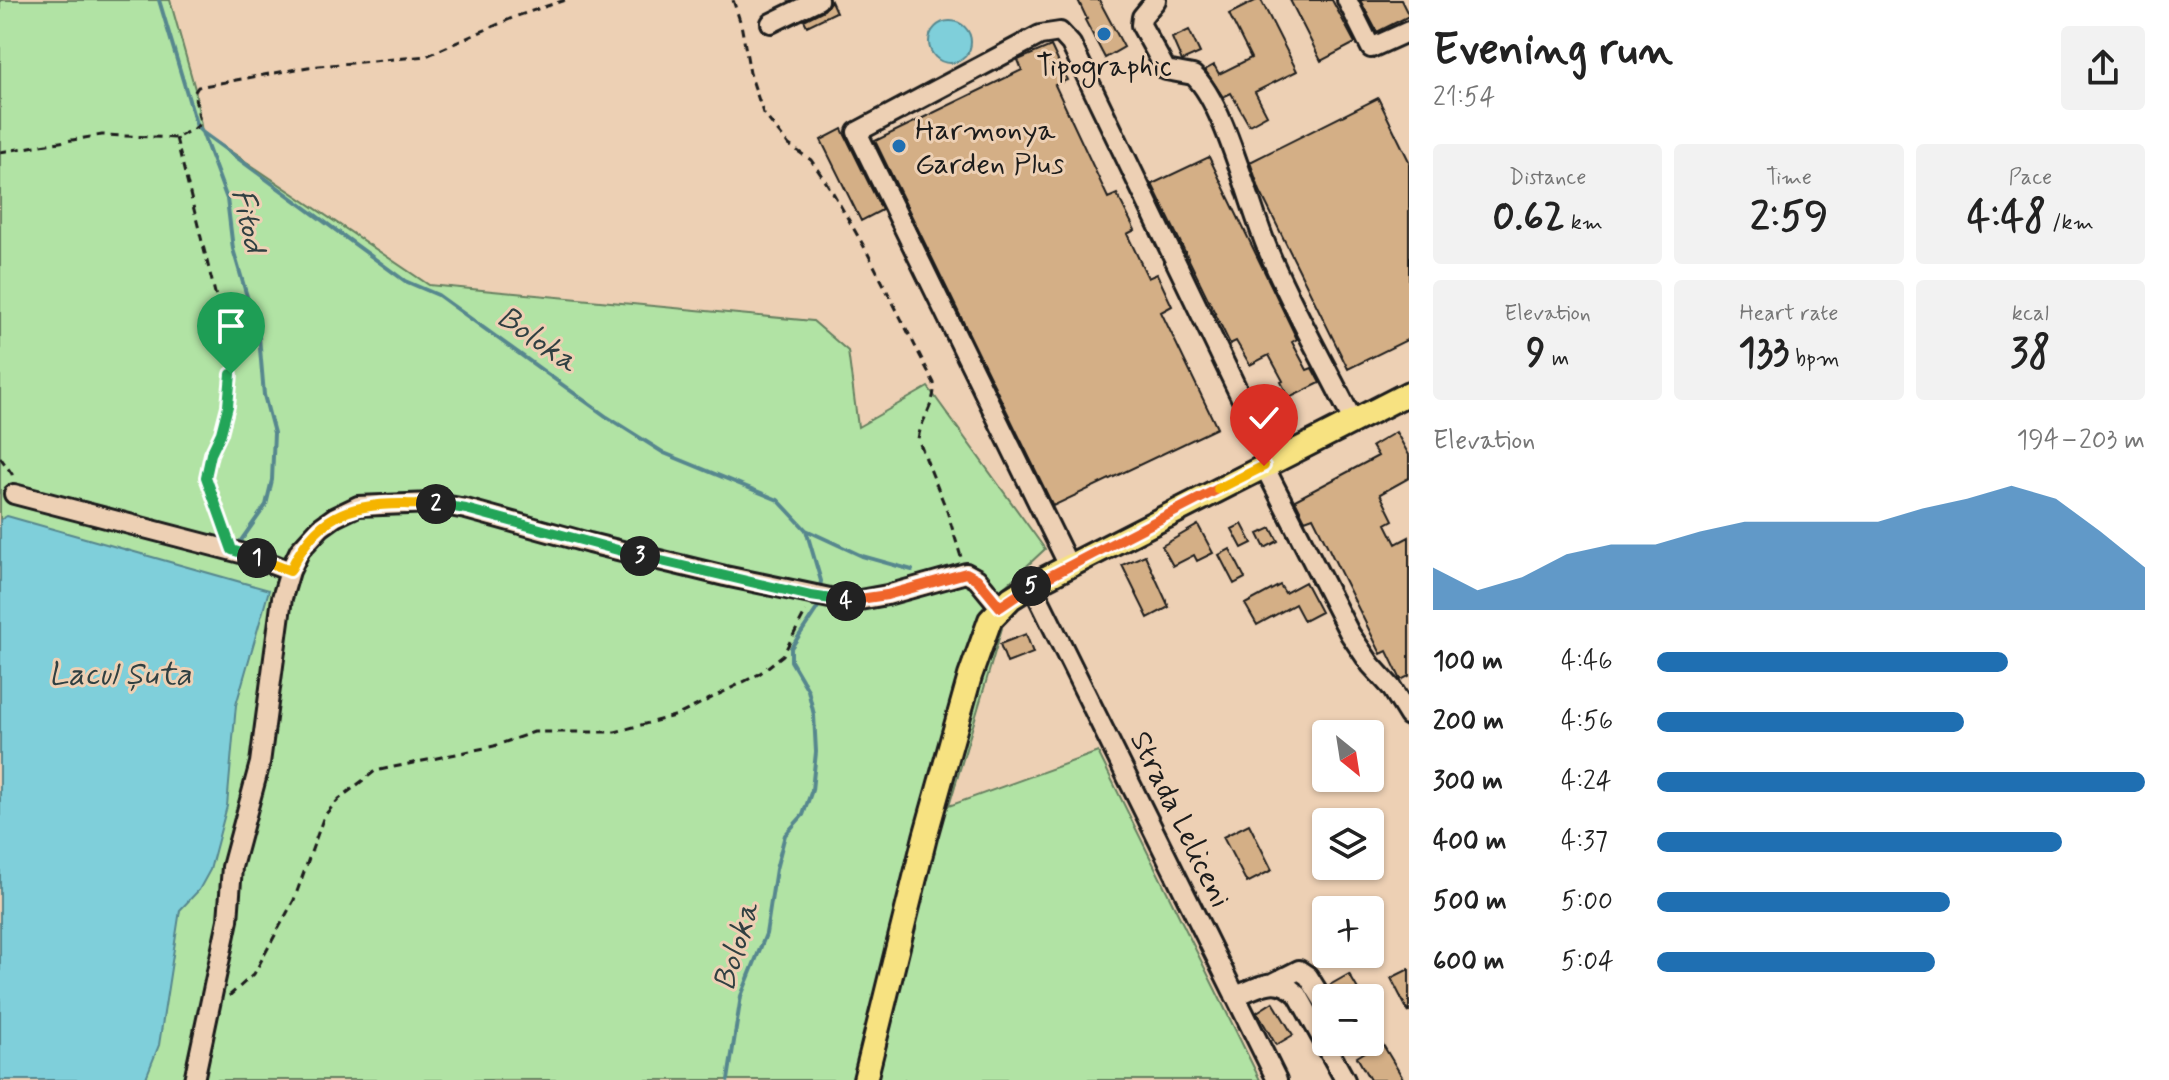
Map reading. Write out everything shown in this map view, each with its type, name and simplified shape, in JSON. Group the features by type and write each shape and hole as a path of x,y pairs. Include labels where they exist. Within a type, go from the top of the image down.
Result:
{"main road":[{"path":"865,1080 950,745 990,620 1000,607 1032,585 1409,393"}],"street":[{"path":"771,23 818,0"},
{"path":"1156,0 1142,17 1145,34 1166,70 1174,74 1193,75 1210,96 1268,250 1353,421"},
{"path":"1347,0 1371,48 1409,31"},
{"path":"1069,566 857,132 1040,35 1060,32 1071,44 1343,622 1409,716"},
{"path":"14,494 232,550 290,571"},
{"path":"194,1080 228,920 232,867 260,763 282,598 300,550 321,527 358,506 432,503 811,596 849,602 966,573 977,579 1000,607"},
{"name":"Strada Leliceni","path":"1032,585 1277,1080"},
{"path":"1235,996 1299,970 1313,984"},
{"path":"1275,982 1288,985 1298,995 1345,1080"}],"path":[{"path":"0,152 102,135 176,138 197,127 200,122 194,93 198,87 308,67 426,56 517,16 565,0"},
{"path":"733,0 763,113 789,145 811,160 832,191 934,383 935,394 919,428 918,439 947,511 966,573"},
{"path":"176,138 217,301 231,374 228,406 206,477 232,550"},
{"path":"0,457 12,474 14,494"},
{"path":"210,1013 254,974 294,900 324,816 339,799 375,771 494,746 534,732 615,732 678,715 759,674 783,655 801,623 811,596"}],"green space":[{"path":"0,0 170,0 195,89 202,132 429,285 813,321 848,351 858,427 928,387 1045,549 984,606 1002,628 949,806 1098,752 1260,1080 0,1080"}],"water":[{"path":"950,21 965,27 971,42 965,57 950,63 935,57 929,42 935,27"},
{"name":"Lacul Șuta","path":"7,516 269,590 236,705 227,806 210,870 199,890 180,910 159,1045 145,1080 0,1080 0,520"}],"building":[{"name":"Tipographic","path":"1078,0 1099,0 1124,47 1105,58"},
{"path":"1261,0 1297,71 1255,92 1267,115 1249,125 1231,93 1223,97 1205,70 1214,65 1219,74 1251,58 1229,14"},
{"path":"1290,0 1332,0 1355,43 1321,61"},
{"path":"1360,0 1401,0 1409,16 1377,32"},
{"path":"831,1 836,12 807,26 804,20 824,10"},
{"path":"1189,30 1200,53 1182,61 1172,38"},
{"path":"1051,46 1067,80 1055,85 1108,198 1117,194 1135,230 1127,234 1148,278 1157,274 1172,306 1161,312 1217,428 1053,506 875,141 1022,70 1018,60"},
{"path":"1378,98 1409,161 1409,339 1348,369 1260,191 1250,162"},
{"path":"842,129 882,210 861,221 821,140"},
{"path":"1209,157 1297,339 1292,342 1307,370 1312,368 1320,383 1289,398 1269,355 1250,365 1236,341 1230,344 1152,184"},
{"path":"1396,432 1409,455 1409,478 1380,494 1393,520 1386,524 1396,544 1409,537 1409,676 1401,680 1387,651 1381,654 1313,517 1305,520 1295,500 1378,456 1372,446"},
{"path":"1242,524 1252,543 1242,548 1232,529"},
{"path":"1198,525 1213,553 1197,561 1194,555 1173,566 1162,546"},
{"path":"1271,528 1278,541 1265,548 1258,534"},
{"path":"1230,549 1245,578 1234,584 1219,555"},
{"path":"1145,555 1169,607 1148,618 1122,565"},
{"path":"1305,582 1321,612 1304,621 1295,604 1257,625 1245,604 1280,585 1285,593"},
{"path":"1026,634 1033,653 1007,663 1000,644"},
{"path":"1249,824 1272,870 1247,883 1223,837"},
{"path":"1409,969 1409,1013 1391,978"},
{"path":"1349,974 1355,984 1332,984"},
{"path":"1273,1002 1293,1035 1276,1045 1257,1012"},
{"path":"1384,1046 1404,1080 1370,1080 1357,1057 1384,1056"}],"waterway":[{"name":"Fitod","path":"159,0 197,127 202,132 227,199 233,249 259,337 264,395 274,433 272,480 266,505 240,542"},
{"name":"Boloka","path":"202,132 405,281 438,295 607,417 664,453 778,500 806,530 821,581 820,588"},
{"path":"806,530 862,556 912,570"},
{"name":"Boloka","path":"728,1080 741,996 766,934 776,869 785,835 803,815 812,790 816,752 814,715 808,690 791,661 791,648 818,607"}],"place":[{"name":"Tipographic","path":"1104,34"},
{"name":"Harmonya Garden Plus","path":"899,146"}],"route":[{"path":"231,374 228,406 206,477 232,550 290,571 307,541 335,517 358,506 432,503 725,576 849,602 966,573 977,579 1000,607 1032,585 1264,466"}]}
